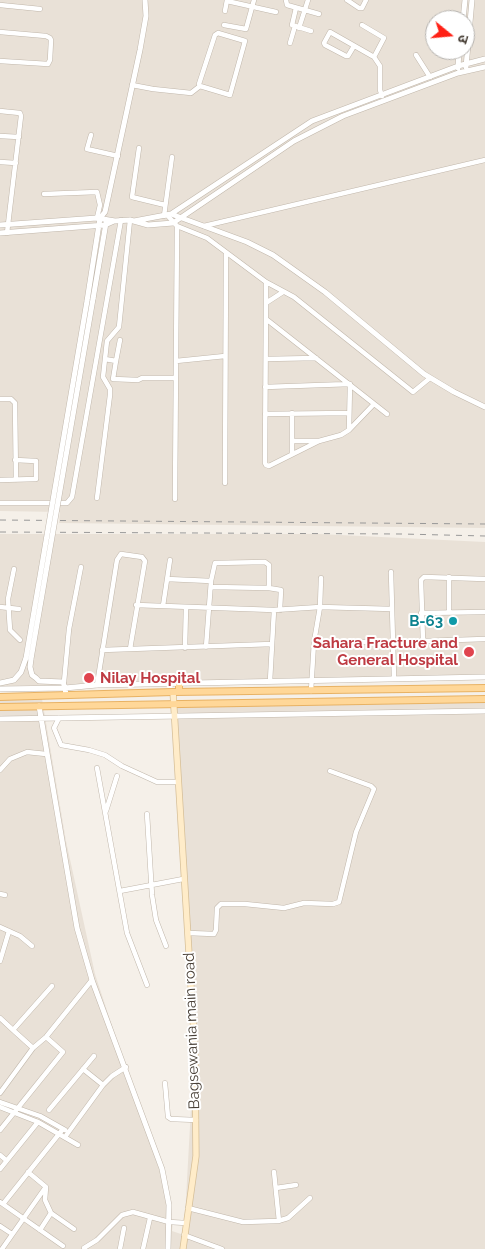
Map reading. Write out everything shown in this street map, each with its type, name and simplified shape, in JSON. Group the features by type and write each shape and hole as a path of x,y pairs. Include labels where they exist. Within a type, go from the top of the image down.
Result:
{"main road":[{"path":"178,683 173,704 178,782"},
{"path":"0,697 176,692 485,688"},
{"path":"0,707 485,699"},
{"name":"Bagsewania main road","path":"178,782 195,1052 196,1120 196,1156 182,1249"}],"street":[{"path":"64,685 39,681 32,675 29,659 90,300 102,226 102,212 135,85 146,16 145,0"},
{"path":"225,11 227,0 276,12"},
{"path":"224,25 246,29 254,0"},
{"path":"286,0 287,5 319,14"},
{"path":"290,43 308,0"},
{"path":"348,0 359,8 366,0"},
{"path":"466,71 472,0"},
{"path":"0,5 40,9"},
{"path":"296,8 291,24 311,31"},
{"path":"362,26 384,38 374,57"},
{"path":"0,32 46,36 51,40 48,64 0,61"},
{"path":"354,46 348,56 346,56 324,43 329,32 374,57 380,66 380,90 382,96"},
{"path":"218,33 245,40 230,95 200,86 199,84 215,35 218,33"},
{"path":"416,55 430,77"},
{"path":"167,215 312,121 458,66 485,59"},
{"path":"458,74 459,60"},
{"path":"132,221 148,225 175,224 300,137 343,116 466,71 485,67"},
{"path":"135,85 191,93 200,86"},
{"path":"0,111 21,114 7,233"},
{"path":"0,136 19,137"},
{"path":"91,136 87,150 118,156"},
{"path":"140,148 132,197 166,205"},
{"path":"172,157 166,205 167,215 175,224 207,238 266,282 294,297 413,392 430,378"},
{"path":"204,226 485,160"},
{"path":"0,162 16,163"},
{"path":"44,194 97,192 102,212"},
{"path":"0,226 102,219 132,221 167,215 182,218 247,242 273,255 325,292 430,378 485,407"},
{"path":"0,233 102,226 118,221"},
{"path":"0,503 67,503 72,497 118,221"},
{"path":"97,498 110,395 110,389 103,377 107,341 119,327 132,221"},
{"path":"175,224 175,500"},
{"path":"225,483 226,254"},
{"path":"266,282 266,464 269,466 319,441 341,435 349,430 374,404"},
{"path":"266,303 284,292"},
{"path":"266,319 387,414"},
{"path":"120,340 113,379 176,378"},
{"path":"97,354 116,361"},
{"path":"176,361 225,356"},
{"path":"266,359 316,358"},
{"path":"265,387 350,384"},
{"path":"349,430 350,384"},
{"path":"0,399 11,399 14,401 16,480"},
{"path":"292,413 292,454"},
{"path":"266,414 349,413"},
{"path":"292,441 319,441"},
{"path":"0,480 35,480 37,478 35,460 15,460"},
{"path":"97,685 117,560 121,554 138,556 144,559 130,649"},
{"path":"162,606 170,560"},
{"path":"206,647 208,608 215,563 265,562 269,564 268,588"},
{"path":"66,695 64,685 70,629 81,567"},
{"path":"14,569 8,599 10,630 20,640"},
{"path":"391,572 394,678"},
{"path":"423,641 421,580 424,577 485,579"},
{"path":"449,577 449,613"},
{"path":"311,691 314,642 320,607 321,578"},
{"path":"167,579 211,581"},
{"path":"211,588 268,588 281,590 280,610"},
{"path":"136,605 274,610 320,607 392,609"},
{"path":"0,607 19,609"},
{"path":"185,648 186,607"},
{"path":"270,681 274,610"},
{"path":"421,612 485,612"},
{"path":"314,642 485,639"},
{"path":"102,650 272,644"},
{"path":"0,683 14,680 29,659"},
{"path":"0,689 64,685 485,677"},
{"path":"39,706 75,916 92,980 126,1067 162,1169 173,1223 168,1249"},
{"path":"0,719 485,711"},
{"path":"55,718 54,728 61,745 105,755 122,766 157,782 178,782"},
{"path":"0,770 10,759 27,752 46,754"},
{"path":"97,768 127,933 147,985"},
{"path":"188,933 214,934 216,930 217,908 221,904 284,908 304,903 334,904 339,902 356,832 374,789 372,786 330,771"},
{"path":"105,813 117,776"},
{"path":"147,814 150,885 156,920 166,946"},
{"path":"120,891 183,879"},
{"path":"0,928 20,936 32,946"},
{"path":"0,960 9,931"},
{"path":"0,1092 33,1048 46,1037 92,980"},
{"path":"13,1030 52,986"},
{"path":"0,1018 33,1048"},
{"path":"0,1130 63,1052 46,1037"},
{"path":"49,1110 94,1056"},
{"path":"65,1138 103,1085 112,1076 126,1067"},
{"path":"83,1069 103,1085"},
{"path":"165,1083 168,1117 171,1119 196,1120"},
{"path":"0,1102 38,1122 68,1133"},
{"path":"0,1107 40,1116 61,1132 65,1138 78,1145"},
{"path":"0,1169 38,1122"},
{"path":"61,1132 2,1203 63,1246"},
{"path":"0,1155 6,1160"},
{"path":"28,1172 46,1187"},
{"path":"274,1172 279,1221"},
{"path":"276,1188 296,1186"},
{"path":"46,1187 45,1200 50,1213 74,1228"},
{"path":"2,1249 46,1187"},
{"path":"188,1208 243,1222 279,1221 288,1218 310,1198"},
{"path":"84,1248 97,1240 122,1215 133,1212 173,1223 186,1223"},
{"path":"40,1230 50,1213"},
{"path":"143,1249 150,1218"},
{"path":"0,1226 12,1234"},
{"path":"120,1249 124,1228"},
{"path":"184,1236 220,1249"},
{"path":"204,1243 204,1249"}],"shaded area":[{"path":"0,0 485,0 485,528 59,523 60,512 0,511"},
{"path":"0,534 319,534 485,542 485,678 0,686"},
{"path":"41,693 66,841 95,974 172,1209 172,1215 167,1219 173,1220 172,1231 184,1235 195,1035 173,707 485,701 485,1249 0,1249 0,698"}],"railway":[{"path":"0,520 485,524"},
{"path":"0,532 485,536"}],"place":[{"name":"B-63","path":"453,621"},
{"name":"Sahara Fracture and General Hospital","path":"469,652"},
{"name":"Nilay Hospital","path":"89,678"}]}
